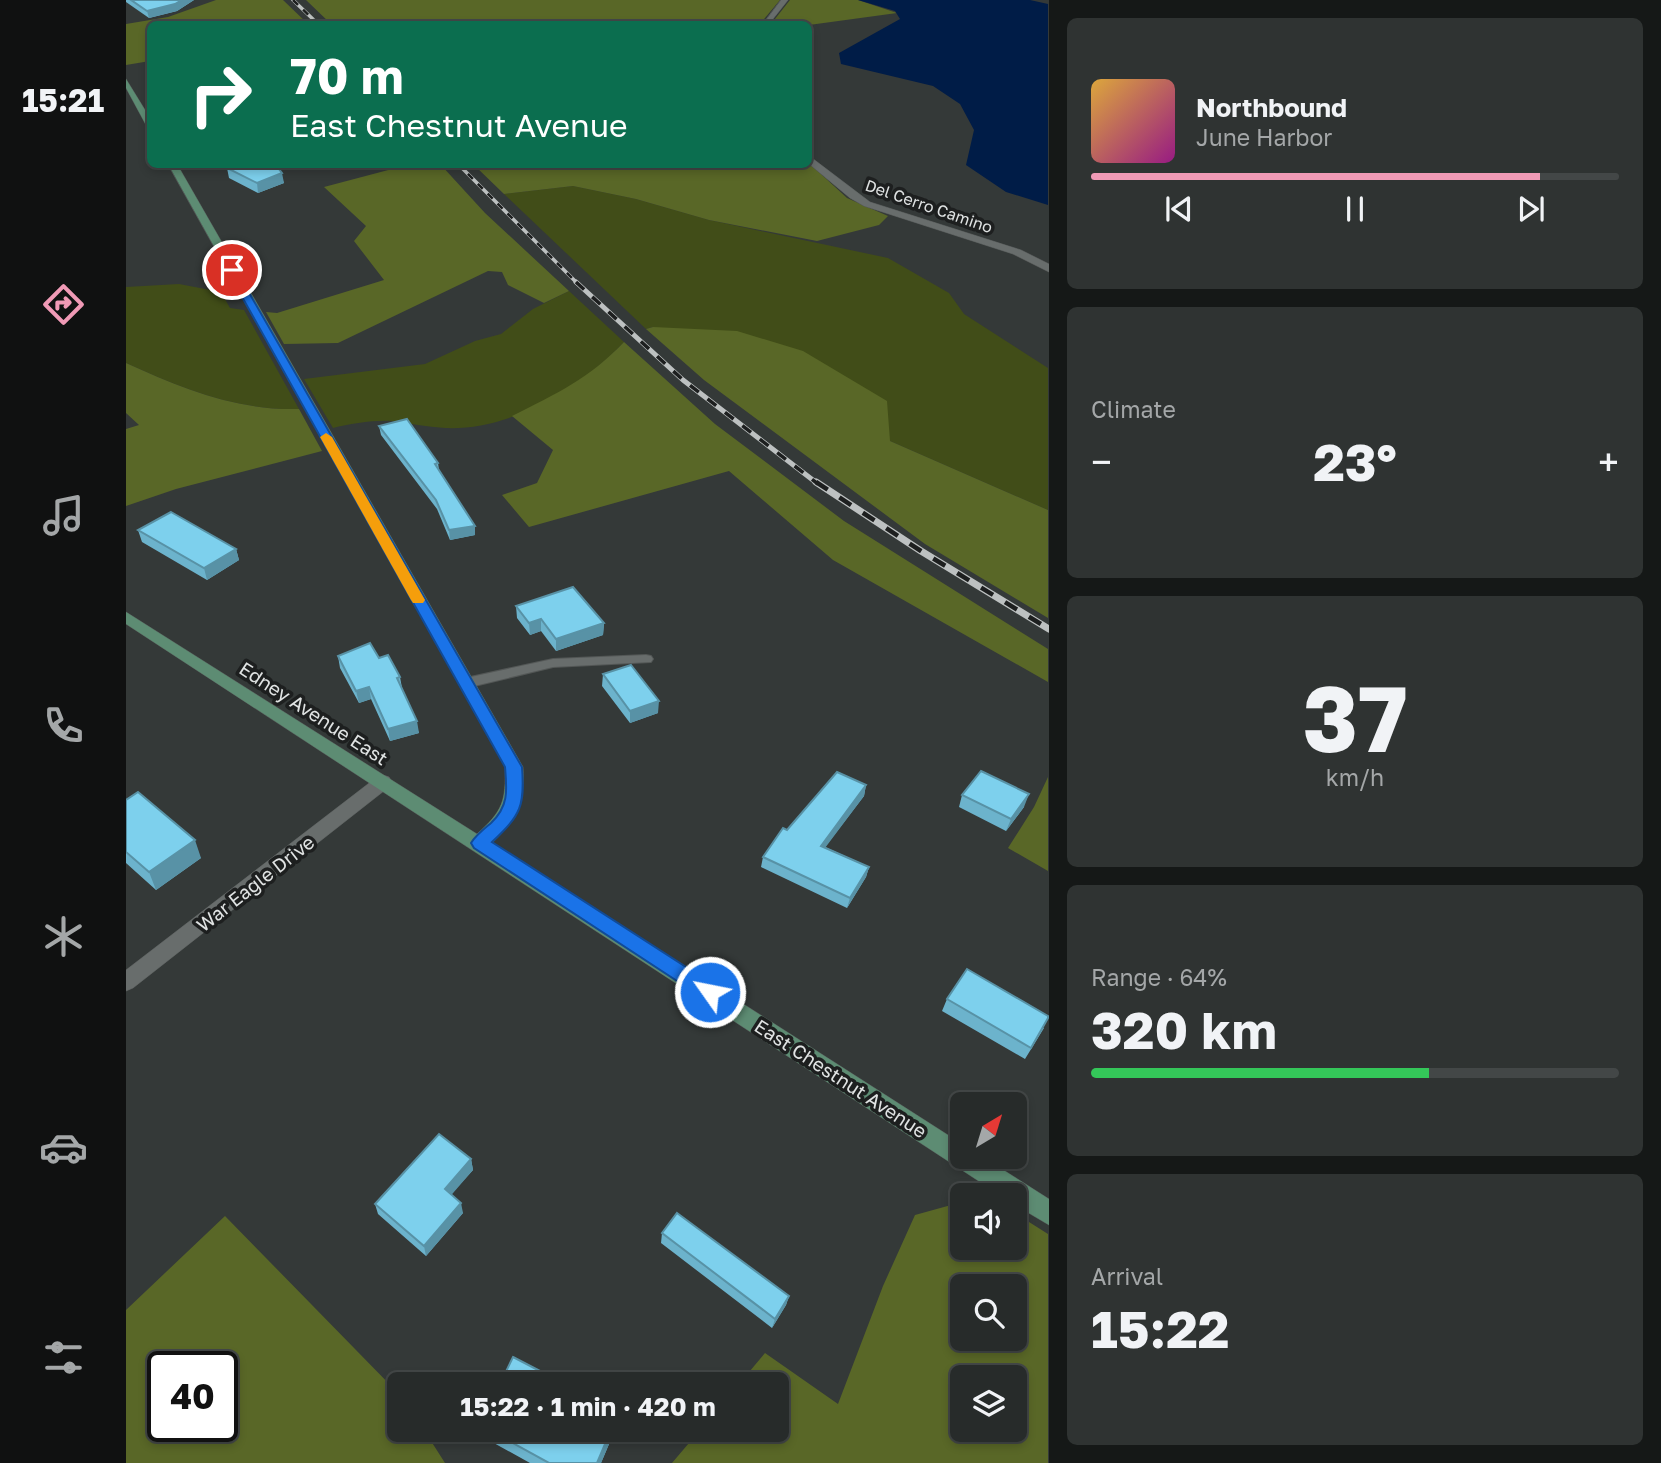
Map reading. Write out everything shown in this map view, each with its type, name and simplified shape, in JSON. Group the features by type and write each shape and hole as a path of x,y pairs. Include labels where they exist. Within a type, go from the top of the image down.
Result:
{"street":[{"path":"768,21 785,0"},
{"path":"126,81 147,120"},
{"name":"Del Cerro Camino","path":"812,161 853,197 867,204 1017,252 1048,268"},
{"path":"174,168 514,767 516,799 502,822 480,843"},
{"name":"Edney Avenue East","path":"126,617 480,843"},
{"name":"War Eagle Drive","path":"126,982 383,782"},
{"name":"East Chestnut Avenue","path":"480,843 1048,1213"}],"lane":[{"path":"466,683 553,663 646,659"}],"green space":[{"path":"216,0 283,0 305,21 147,21 147,62 126,65 126,24 168,17"},
{"path":"306,0 780,0 762,21 328,21"},
{"path":"790,0 858,0 897,13 812,25 812,21 773,21"},
{"path":"812,166 847,198 888,216 879,225 817,241 709,220 636,199 573,186 504,194 477,168 812,168"},
{"path":"396,168 444,168 485,213 569,291 544,303 508,285 502,272 488,271 338,343 284,344 266,312 277,313 384,280 354,241 366,226 324,187"},
{"path":"573,186 636,199 709,220 888,258 949,293 964,314 1048,368 1048,510 890,441 653,327 646,329 504,194"},
{"path":"179,284 221,292 230,308 244,310 299,409 276,409 232,402 189,389 126,363 126,287"},
{"path":"569,291 624,342 607,359 566,390 519,414 495,422 445,428 384,421 333,428 304,379 425,364 475,341 501,334 533,309"},
{"path":"653,327 737,331 803,351 887,401 890,441 1048,510 1048,618 925,544 704,380 646,329"},
{"path":"624,342 715,424 844,521 1048,649 1048,682 833,560 729,471 529,527 502,495 537,483 553,450 512,416 585,375"},
{"path":"126,363 189,389 232,402 276,409 299,409 322,451 176,489 126,506 126,429 139,425 126,413"},
{"path":"1048,777 1048,871 1008,848 1034,807"},
{"path":"950,1205 950,1260 1027,1260 1027,1221 1048,1234 1048,1463 672,1463 690,1442 789,1442 789,1372 749,1372 765,1353 838,1404 883,1286 915,1215"},
{"path":"225,1216 387,1382 387,1442 432,1442 445,1463 126,1463 126,1310"}],"water":[{"path":"858,0 1030,0 1048,4 1048,205 1006,192 966,165 974,130 960,104 933,86 841,64 839,53 900,19 895,11"}],"building":[{"path":"131,0 182,0 147,11"},
{"path":"227,168 278,168 282,173 257,183"},
{"path":"407,419 438,463 435,464 475,526 449,530 436,500 379,426"},
{"path":"171,512 236,549 204,568 138,530"},
{"path":"573,587 604,623 556,639 541,619 529,623 516,606"},
{"path":"370,643 379,658 388,655 400,677 397,678 417,721 388,729 369,687 356,691 338,656"},
{"path":"631,665 659,701 630,711 603,674"},
{"path":"981,771 1029,794 1011,819 962,795"},
{"path":"837,772 866,785 821,846 869,867 850,898 763,857 783,828 787,830"},
{"path":"138,792 195,840 149,872 126,852 126,800"},
{"path":"967,969 1048,1016 1031,1048 947,999"},
{"path":"439,1134 471,1159 445,1189 461,1203 424,1246 375,1204"},
{"path":"677,1213 789,1296 775,1319 662,1233"},
{"path":"513,1357 542,1372 506,1372"},
{"path":"511,1442 606,1442 597,1463 549,1463"}],"railway":[{"path":"293,0 315,21"},
{"path":"462,168 576,282"},
{"path":"576,282 683,380 818,484"},
{"path":"816,482 921,551 1049,629"}],"slow traffic":[{"path":"326,437 418,600"}],"route":[{"path":"232,270 514,767 516,799 502,822 480,843 710,992"}]}
